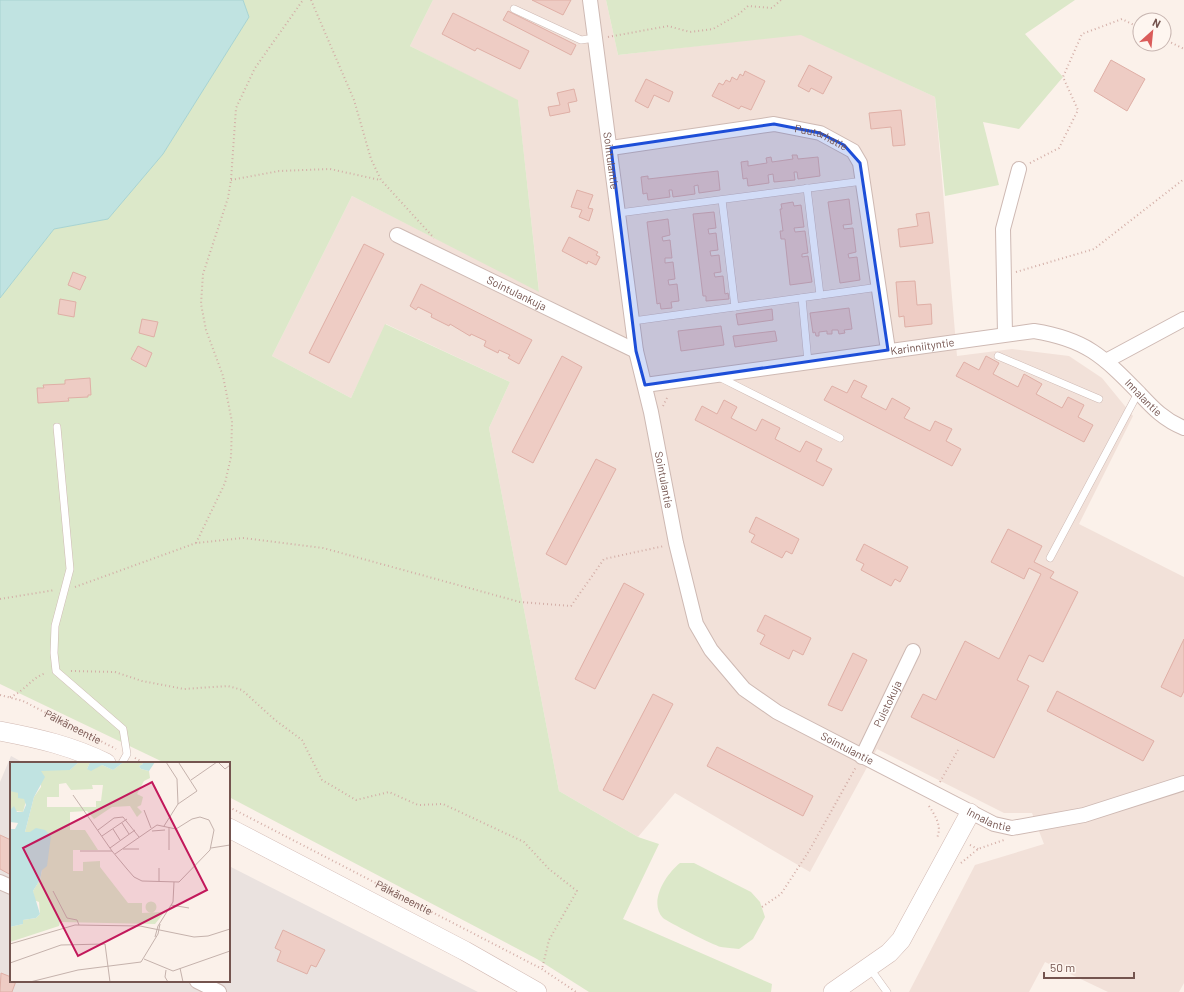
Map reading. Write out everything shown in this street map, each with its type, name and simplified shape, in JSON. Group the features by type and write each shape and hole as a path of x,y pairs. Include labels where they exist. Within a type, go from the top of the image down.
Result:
{"main road":[{"name":"Pälkäneentie","path":"0,731 58,743 91,755 104,762"},
{"name":"Innalantie","path":"833,992 888,953 901,940 970,813"},
{"name":"Pälkäneentie","path":"230,829 465,951 537,992"}],"street":[{"name":"Sointulantie","path":"590,0 611,148 636,350 645,385 676,543 696,624 711,650 744,689 777,712 970,813"},
{"name":"Puutarhatie","path":"611,148 774,124 820,133 844,145 852,151 860,163 888,350"},
{"path":"1005,334 1004,229 1019,169"},
{"name":"Sointulankuja","path":"397,235 636,350"},
{"path":"1106,361 1184,319"},
{"name":"Karinniityntie","path":"645,385 888,350 1034,331 1060,335 1083,345 1106,361"},
{"name":"Innalantie","path":"1106,361 1165,420 1184,428"},
{"name":"Puistokuja","path":"862,757 913,651"},
{"name":"Innalantie","path":"970,813 994,824 1012,828 1084,815 1184,783"},
{"path":"0,882 10,887"},
{"path":"199,982 218,992"}],"lane":[{"path":"514,8 581,40 595,38"},
{"path":"619,213 863,181"},
{"path":"807,188 820,295"},
{"path":"722,200 734,307"},
{"path":"633,321 879,286"},
{"path":"802,298 808,362"},
{"path":"998,356 1099,400"},
{"path":"715,375 840,438"},
{"path":"1050,558 1138,393"},
{"path":"57,427 70,569 66,589 55,626 54,653 56,671 123,729 127,754 123,762"},
{"path":"869,967 887,992"}],"path":[{"path":"196,543 225,483 231,456 232,422 223,376 206,330 201,304 203,274 228,198 231,180 236,108 255,68 303,0"},
{"path":"311,0 354,100 371,159 381,180 437,241"},
{"path":"595,38 632,34 668,26 690,32 713,29 739,14 748,6 772,8 781,0"},
{"path":"1019,169 1059,148 1078,110 1063,77 1082,34 1122,19 1132,24"},
{"path":"1172,43 1184,49"},
{"path":"231,180 279,171 330,169 381,180"},
{"path":"1004,276 1094,248 1184,179"},
{"path":"660,411 666,397 671,394 668,382"},
{"path":"0,599 77,586 196,543 243,538 323,548 520,602 571,606 604,559 676,543"},
{"path":"10,697 17,694 39,675 56,671 115,672 142,681 184,689 228,686 242,690 275,720 302,740 322,780 356,800 390,792 418,806 443,804 524,842 549,869 577,891 549,940 542,969"},
{"name":"Pälkäneentie","path":"0,695 23,701 142,762"},
{"path":"939,785 958,750"},
{"path":"762,908 781,894 809,851 862,757"},
{"path":"927,803 940,830 935,845"},
{"name":"Pälkäneentie","path":"230,808 542,969 576,992"},
{"path":"959,865 978,849 1007,840"}],"highlighted area":[{"path":"774,124 820,133 844,145 860,163 888,350 645,385 636,351 611,148"}],"shaded area":[{"path":"433,0 606,0 618,55 801,34 935,97 957,356 1012,349 1069,356 1102,378 1133,416 1079,524 1184,577 1184,983 1179,992 1108,992 1045,962 1029,992 909,992 975,865 1044,844 1032,813 1004,813 877,749 810,872 675,793 638,837 559,791 489,428 510,382 386,324 351,398 272,356 352,196 539,291 518,101 410,46"},
{"path":"11,756 22,762 10,762 10,982 230,982 230,867 478,992 0,992 0,782"}],"green space":[{"path":"243,0 433,0 410,46 518,100 539,292 352,196 272,356 351,398 385,324 510,382 489,428 559,791 638,837 659,844 623,919 772,984 771,992 589,992 537,959 230,798 230,762 163,762 0,684 0,298 54,229 108,219 163,154 249,17"},
{"path":"606,0 1075,0 1025,34 1063,77 1019,129 983,122 999,185 945,196 935,97 801,35 618,55"},
{"path":"680,863 694,863 751,892 760,902 765,917 753,939 739,949 721,947 663,918 657,904 658,896 669,874"}],"water":[{"path":"0,0 243,0 249,17 163,154 108,219 54,229 0,298"}],"building":[{"path":"532,0 571,0 563,15"},
{"path":"508,11 576,45 571,55 503,20"},
{"path":"453,13 529,51 520,69 477,48 475,51 442,34"},
{"path":"1111,60 1145,79 1127,111 1094,91"},
{"path":"809,65 832,77 823,94 811,88 809,92 798,86"},
{"path":"745,71 765,81 751,110 741,106 739,109 712,96 719,83 723,85 726,80 730,82 732,77 737,80 740,74 743,76"},
{"path":"646,79 673,92 669,102 654,95 648,108 635,101"},
{"path":"574,89 577,101 568,103 570,112 550,116 548,107 560,105 557,93"},
{"path":"901,110 905,145 893,146 891,127 871,129 869,113"},
{"path":"792,155 797,155 798,159 818,157 820,176 798,179 797,172 794,172 795,180 774,182 773,174 768,175 769,183 748,186 747,178 743,179 741,162 748,161 748,166 767,163 766,158 771,157 772,162 793,159"},
{"path":"718,171 720,190 699,193 698,185 694,186 695,194 673,197 672,190 669,190 670,197 648,200 647,193 643,194 641,177 648,176 648,179"},
{"path":"577,190 593,195 588,208 593,209 589,221 579,217 582,210 571,207"},
{"path":"849,199 852,224 843,225 844,229 853,228 856,252 848,254 849,258 857,257 860,280 840,283 828,202"},
{"path":"793,202 794,206 801,205 804,227 794,228 795,232 805,231 808,253 802,254 802,257 808,256 812,282 790,285 785,239 781,239 780,231 783,231 780,209 782,209 781,204"},
{"path":"714,212 716,228 708,229 709,234 716,233 718,250 710,251 711,256 719,255 721,272 714,273 715,277 723,276 725,294 728,293 729,299 706,301 706,296 703,296 693,214"},
{"path":"929,212 933,243 900,247 898,229 918,226 916,214"},
{"path":"668,219 670,235 662,237 663,241 670,240 672,258 665,258 665,263 673,262 675,279 668,280 669,285 677,284 679,301 671,302 672,308 661,309 660,303 657,304 647,222"},
{"path":"569,237 598,252 596,255 600,257 596,265 588,261 587,264 562,251"},
{"path":"364,244 384,254 329,363 309,353"},
{"path":"73,272 86,277 80,290 68,285"},
{"path":"915,281 917,305 931,304 932,324 905,327 904,316 899,317 896,282"},
{"path":"421,284 532,340 519,364 508,358 510,355 499,350 498,353 484,346 486,341 471,334 470,336 450,324 449,326 431,317 432,314 418,307 416,310 410,306"},
{"path":"60,299 76,302 74,317 58,314"},
{"path":"849,308 852,329 844,330 845,333 839,334 838,330 832,330 832,334 827,334 827,331 819,332 819,336 816,336 815,332 813,333 810,313"},
{"path":"772,309 773,320 738,325 736,314"},
{"path":"142,319 158,322 154,337 139,333"},
{"path":"721,326 724,345 681,351 678,331"},
{"path":"775,331 777,341 735,347 733,336"},
{"path":"138,346 152,353 146,367 131,359"},
{"path":"562,356 582,367 533,463 512,452"},
{"path":"986,356 999,363 993,374 1018,387 1024,374 1042,384 1036,394 1062,408 1068,397 1084,405 1078,417 1093,425 1084,442 956,376 964,362 979,370"},
{"path":"90,378 91,395 88,395 88,397 68,398 69,401 38,403 37,388 44,388 43,385 65,384 65,380"},
{"path":"854,380 867,386 861,397 886,410 892,398 910,408 904,418 930,431 935,421 952,429 946,441 961,449 952,466 824,400 832,386 847,393"},
{"path":"724,400 737,407 731,418 756,431 762,419 780,428 775,439 800,452 806,441 822,449 816,461 832,469 823,486 695,420 702,406 717,414"},
{"path":"596,459 616,469 566,565 546,554"},
{"path":"756,517 799,539 792,554 786,551 782,558 751,542 755,535 749,532"},
{"path":"1008,529 1042,546 1034,562 1054,572 1050,578 1078,592 1043,662 1029,655 1017,680 1029,686 994,758 911,717 923,694 936,700 965,641 999,659 1041,574 1029,568 1024,579 991,562"},
{"path":"864,544 908,567 900,582 895,579 891,586 861,570 864,564 856,560"},
{"path":"624,583 644,594 595,689 575,679"},
{"path":"765,615 811,638 803,655 793,650 789,659 760,644 765,635 757,631"},
{"path":"1184,639 1184,691 1181,697 1161,687"},
{"path":"853,653 867,660 842,711 828,705"},
{"path":"1057,691 1154,741 1143,761 1047,711"},
{"path":"653,694 673,704 623,800 603,790"},
{"path":"717,747 813,796 803,816 707,766"},
{"path":"0,835 10,840 10,874 0,869"},
{"path":"283,930 325,950 316,967 311,965 307,974 277,961 281,951 275,948"},
{"path":"1,973 10,977 10,982 16,982 12,992 0,992"}]}
